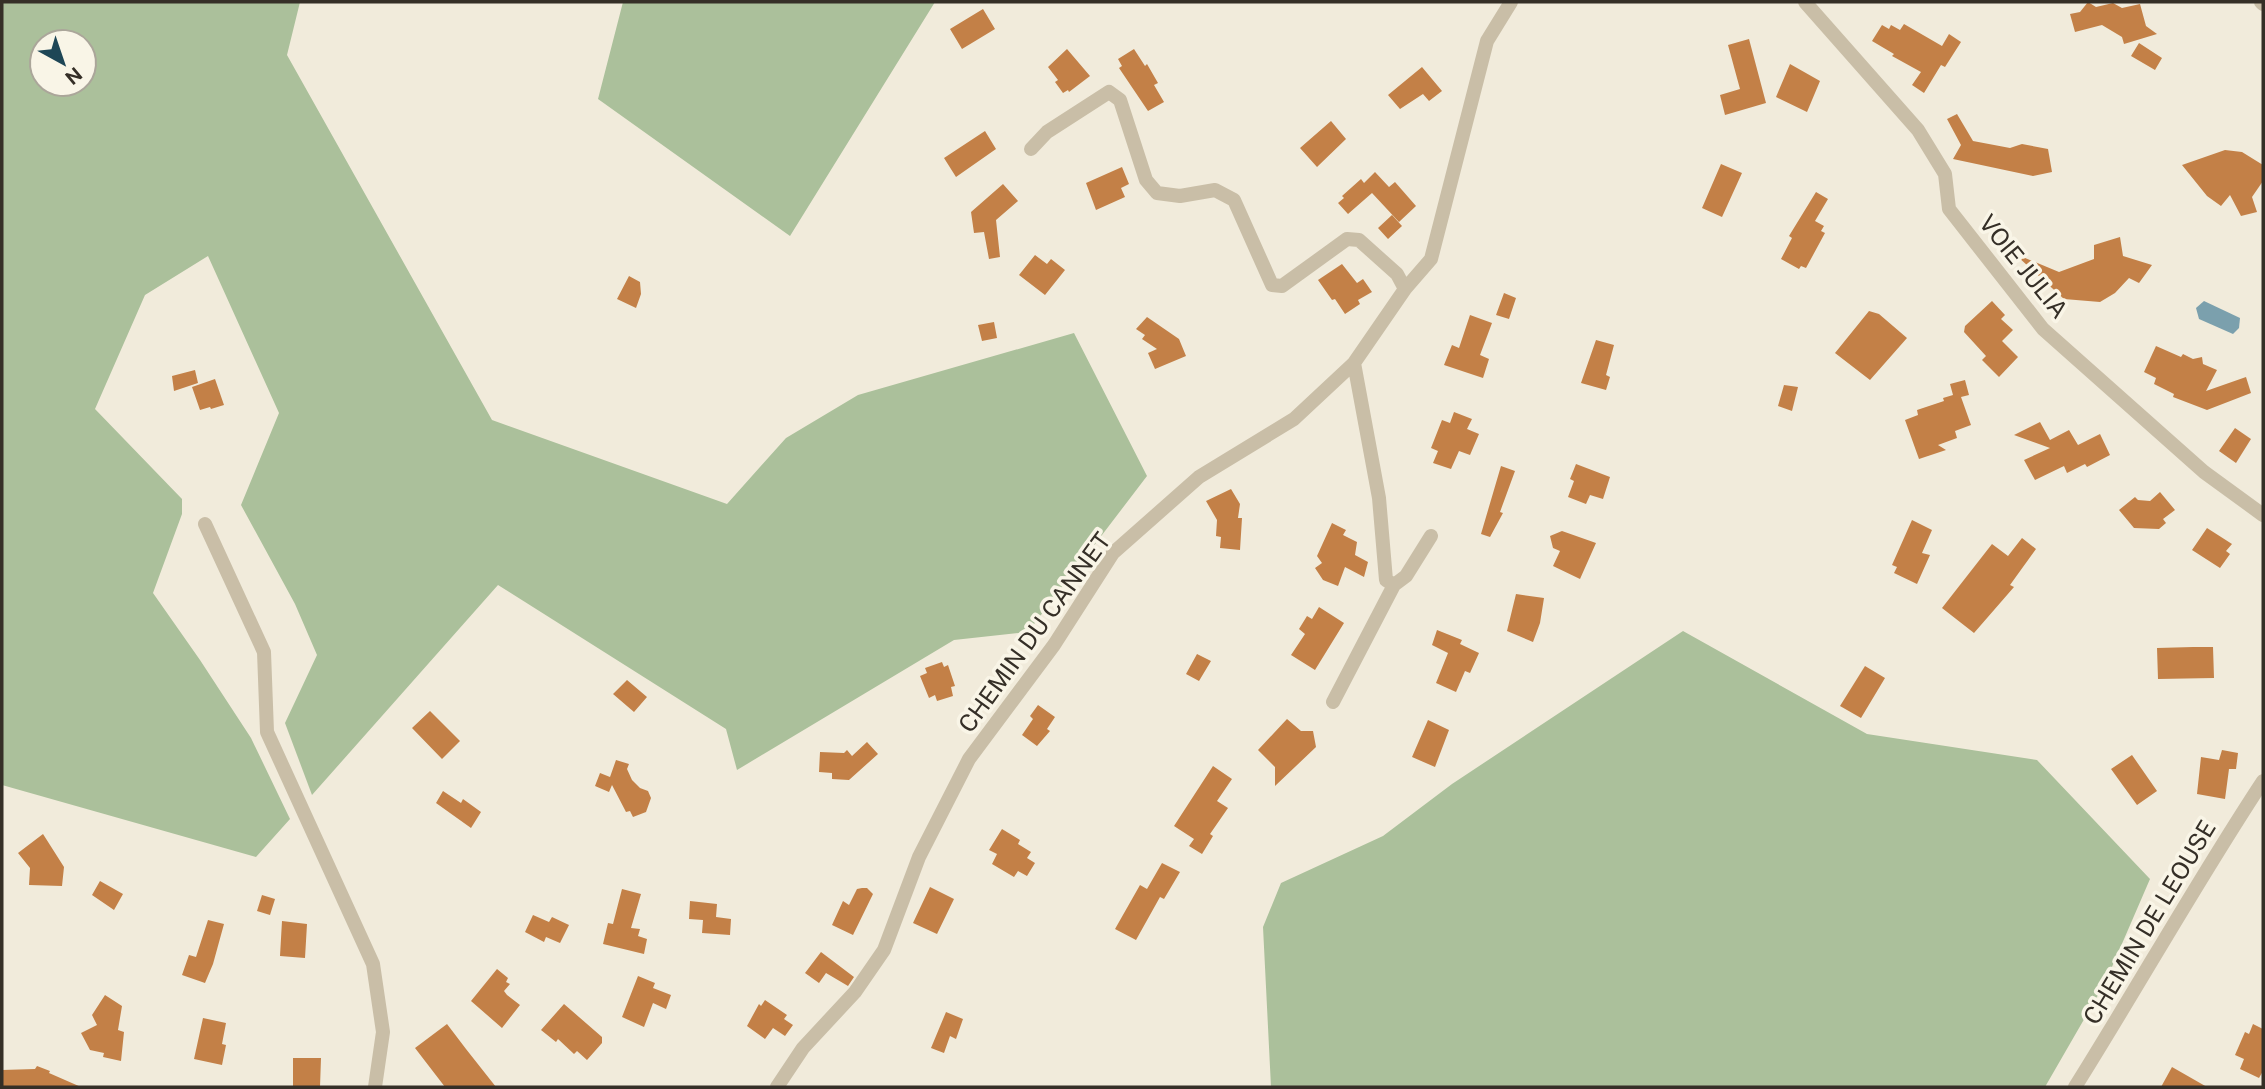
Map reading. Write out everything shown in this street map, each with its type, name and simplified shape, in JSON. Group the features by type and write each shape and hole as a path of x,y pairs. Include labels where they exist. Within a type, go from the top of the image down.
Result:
{"street":[{"name":"CHEMIN DU CANNET","path":"777,1087 803,1048 855,992 884,950 919,857 969,759 1054,645 1113,553 1199,477 1294,419 1354,363 1405,289 1431,259 1487,41 1511,2"},
{"name":"VOIE JULIA","path":"1805,2 1918,130 1945,174 1949,209 2043,328 2204,472 2263,516"},
{"path":"1031,149 1047,132 1108,92 1120,100 1146,180 1151,187 1157,193 1180,196 1215,190 1234,200 1272,285 1282,286 1347,239 1359,240 1397,274 1405,289"},
{"path":"1354,363 1379,498 1386,580 1394,585"},
{"path":"205,524 264,652 267,732 373,964 383,1032 376,1087"},
{"path":"1333,702 1394,585 1406,576 1431,536"},
{"name":"CHEMIN DE LEOUSE","path":"2075,1087 2146,974 2212,858 2263,781"}],"green space":[{"path":"2,2 300,2 287,55 492,420 727,504 786,438 858,395 1074,333 1147,476 1028,632 954,640 737,770 726,729 498,585 312,795 285,723 317,655 295,604 241,505 279,413 208,256 145,295 95,409 182,499 182,514 153,593 251,738 290,819 256,857 2,785"},
{"path":"623,2 935,2 790,236 598,99"},
{"path":"1683,631 1867,734 2037,760 2150,879 2105,983 2045,1087 1271,1087 1263,927 1281,883 1383,836 1452,784"}],"water":[{"path":"2204,301 2240,318 2239,328 2233,334 2199,319 2196,308"}],"building":[{"path":"2088,2 2096,7 2113,3 2122,8 2140,4 2146,26 2157,34 2124,44 2122,37 2102,25 2075,32 2070,14 2080,12"},
{"path":"983,9 995,29 962,49 950,29"},
{"path":"1904,24 1942,46 1949,34 1961,42 1945,67 1941,65 1924,93 1912,85 1921,72 1872,41 1882,25 1889,29 1891,25 1900,30"},
{"path":"1749,39 1766,103 1725,115 1720,95 1740,89 1728,45"},
{"path":"2139,43 2162,58 2155,70 2131,56"},
{"path":"1067,49 1090,76 1069,92 1068,90 1063,93 1055,82 1058,80 1048,67"},
{"path":"1134,49 1158,83 1154,85 1164,102 1148,111 1119,68 1122,66 1118,59"},
{"path":"1790,64 1820,81 1807,112 1776,97"},
{"path":"1422,67 1442,91 1429,101 1423,94 1400,109 1388,95"},
{"path":"1957,114 1973,141 2010,148 2022,144 2048,149 2052,172 2033,176 1953,159 1961,145 1947,119"},
{"path":"1331,121 1346,139 1317,167 1300,148"},
{"path":"985,131 996,149 956,177 944,158"},
{"path":"2225,150 2242,152 2263,165 2263,181 2252,197 2257,212 2241,216 2230,195 2221,206 2207,196 2182,165"},
{"path":"1721,164 1742,173 1722,217 1702,208"},
{"path":"1122,167 1129,184 1121,188 1125,197 1096,210 1086,183"},
{"path":"1375,172 1389,187 1395,182 1416,206 1399,222 1372,193 1348,214 1338,203 1361,179 1364,183"},
{"path":"1003,184 1018,201 996,220 1000,257 989,259 984,232 974,233 971,212"},
{"path":"1816,192 1828,199 1815,221 1824,226 1821,231 1825,233 1806,268 1801,266 1799,269 1781,259 1792,238 1789,236"},
{"path":"1392,215 1402,226 1388,239 1378,228"},
{"path":"2120,237 2123,256 2152,265 2139,283 2129,278 2115,293 2100,302 2064,299 2017,256 2059,272 2094,259 2094,245"},
{"path":"1035,255 1047,264 1051,259 1065,270 1045,295 1019,275"},
{"path":"1342,264 1357,283 1363,279 1372,292 1358,300 1360,304 1345,314 1318,280"},
{"path":"629,276 640,282 641,294 636,308 617,299"},
{"path":"1504,293 1516,298 1509,319 1496,315"},
{"path":"1992,301 2005,315 2001,319 2013,330 2002,341 2018,357 1999,377 1982,360 1986,356 1964,332 1965,326"},
{"path":"1869,311 1879,314 1907,338 1870,380 1835,353"},
{"path":"1470,315 1492,323 1480,355 1489,359 1483,378 1444,365 1452,345 1459,348"},
{"path":"1147,317 1179,339 1186,356 1155,369 1148,353 1157,349 1142,339 1145,335 1136,329"},
{"path":"994,322 997,338 982,341 978,325"},
{"path":"1596,340 1614,345 1606,375 1610,377 1606,390 1581,383"},
{"path":"2156,346 2181,357 2183,354 2193,359 2202,357 2203,364 2217,370 2206,391 2246,377 2251,393 2207,410 2173,397 2174,394 2154,384 2156,378 2144,372"},
{"path":"195,370 198,383 174,391 172,376"},
{"path":"215,379 224,405 200,410 192,387"},
{"path":"1965,380 1969,395 1961,397 1971,425 1955,431 1957,438 1938,445 1946,450 1919,459 1905,420 1918,415 1917,410 1953,395 1950,384"},
{"path":"1784,385 1798,387 1792,411 1778,406"},
{"path":"1454,412 1472,419 1467,429 1479,434 1470,455 1459,451 1451,469 1433,463 1438,451 1431,448 1442,420 1450,423"},
{"path":"2040,422 2050,440 2069,430 2078,445 2100,434 2110,455 2087,467 2085,464 2067,473 2064,466 2035,480 2024,460 2050,448 2014,435"},
{"path":"2235,428 2251,439 2236,463 2219,451"},
{"path":"1576,464 1610,477 1603,499 1590,495 1586,504 1568,497 1574,481 1570,479"},
{"path":"1501,466 1515,471 1500,512 1503,513 1490,537 1481,534"},
{"path":"1231,489 1240,504 1240,550 1220,548 1221,537 1216,536 1217,520 1206,501"},
{"path":"2160,492 2175,510 2163,519 2166,523 2159,529 2134,528 2119,510 2135,497 2138,500 2150,501"},
{"path":"1912,520 1932,530 1922,553 1930,555 1917,584 1894,573 1897,567 1892,565"},
{"path":"1332,523 1346,530 1343,535 1357,542 1355,555 1368,562 1364,577 1345,567 1338,586 1323,580 1315,568 1322,563 1317,556"},
{"path":"2207,528 2232,544 2226,551 2230,554 2220,568 2192,550"},
{"path":"1562,531 1596,543 1580,579 1553,566 1560,551 1553,548 1550,536"},
{"path":"2022,538 2036,549 2010,585 2014,587 1974,633 1942,608 1992,544 2008,556"},
{"path":"1516,594 1544,598 1540,623 1533,642 1507,631"},
{"path":"1319,607 1344,623 1315,670 1291,655 1305,634 1299,629 1307,616 1312,619"},
{"path":"1437,630 1462,640 1460,644 1479,653 1470,673 1465,671 1456,692 1436,683 1448,653 1432,645"},
{"path":"2213,647 2214,678 2158,679 2157,648"},
{"path":"1197,654 1211,661 1199,681 1186,674"},
{"path":"942,662 944,667 948,665 955,686 951,687 953,696 937,701 935,695 929,698 920,676 927,673 925,668"},
{"path":"1865,666 1885,678 1861,718 1840,706"},
{"path":"627,680 647,697 634,712 613,694"},
{"path":"1038,705 1055,717 1047,729 1050,731 1037,746 1022,735 1033,719 1030,716"},
{"path":"430,711 460,741 442,759 412,728"},
{"path":"1287,719 1301,731 1313,731 1316,747 1275,786 1275,767 1258,750"},
{"path":"1428,720 1449,730 1435,767 1412,757"},
{"path":"867,742 878,754 849,780 832,779 832,773 819,772 820,752 844,753 847,750 852,756"},
{"path":"2222,750 2238,753 2236,769 2229,769 2225,799 2197,794 2201,757 2219,760"},
{"path":"2132,755 2157,791 2137,805 2111,769"},
{"path":"616,760 629,764 627,769 632,780 648,791 651,798 646,812 633,817 630,811 626,812 612,785 609,792 595,786 600,773 610,777"},
{"path":"1213,766 1232,779 1217,801 1228,808 1210,834 1213,836 1202,854 1189,846 1194,839 1174,826"},
{"path":"443,791 461,803 463,799 481,812 471,828 436,803"},
{"path":"1002,829 1020,840 1018,844 1031,852 1027,858 1035,863 1027,876 1018,871 1014,877 992,864 997,854 989,850"},
{"path":"43,834 64,867 62,886 29,885 30,868 18,853"},
{"path":"1162,863 1180,872 1164,899 1160,897 1136,940 1115,929 1140,885 1147,889"},
{"path":"100,881 123,894 114,910 92,895"},
{"path":"930,887 954,899 937,934 913,923"},
{"path":"867,888 873,894 853,935 832,925 843,901 849,905 857,889"},
{"path":"622,889 641,894 631,928 640,929 638,936 647,939 644,954 603,944 608,923 613,924"},
{"path":"262,895 275,899 270,915 257,911"},
{"path":"690,901 717,904 716,917 731,919 730,935 702,933 703,920 689,919"},
{"path":"533,915 549,922 552,917 569,925 560,943 546,937 544,942 525,932"},
{"path":"208,920 224,924 205,983 182,975 189,955 196,957"},
{"path":"282,921 307,924 305,958 280,956"},
{"path":"821,952 854,977 848,986 826,973 819,983 805,973"},
{"path":"497,969 508,978 506,982 510,984 504,991 520,1005 502,1028 471,1001"},
{"path":"638,976 655,983 653,988 671,995 666,1009 653,1003 644,1027 622,1017"},
{"path":"105,995 122,1006 118,1030 124,1032 121,1061 103,1057 104,1053 90,1050 81,1033 97,1025 92,1015"},
{"path":"765,1000 787,1015 784,1019 793,1025 785,1036 773,1028 765,1039 747,1026 759,1004 761,1006"},
{"path":"564,1004 602,1037 602,1043 587,1060 541,1030"},
{"path":"946,1012 963,1019 956,1039 950,1036 944,1053 931,1048"},
{"path":"203,1018 226,1023 222,1065 194,1059"},
{"path":"447,1024 496,1087 445,1087 415,1048"},
{"path":"2253,1024 2263,1029 2263,1071 2259,1078 2240,1069 2244,1059 2235,1055 2245,1032 2249,1034"},
{"path":"293,1058 321,1058 320,1087 293,1087"},
{"path":"37,1066 81,1087 2,1087 2,1070 35,1069"},
{"path":"2172,1067 2207,1087 2161,1087"}]}
